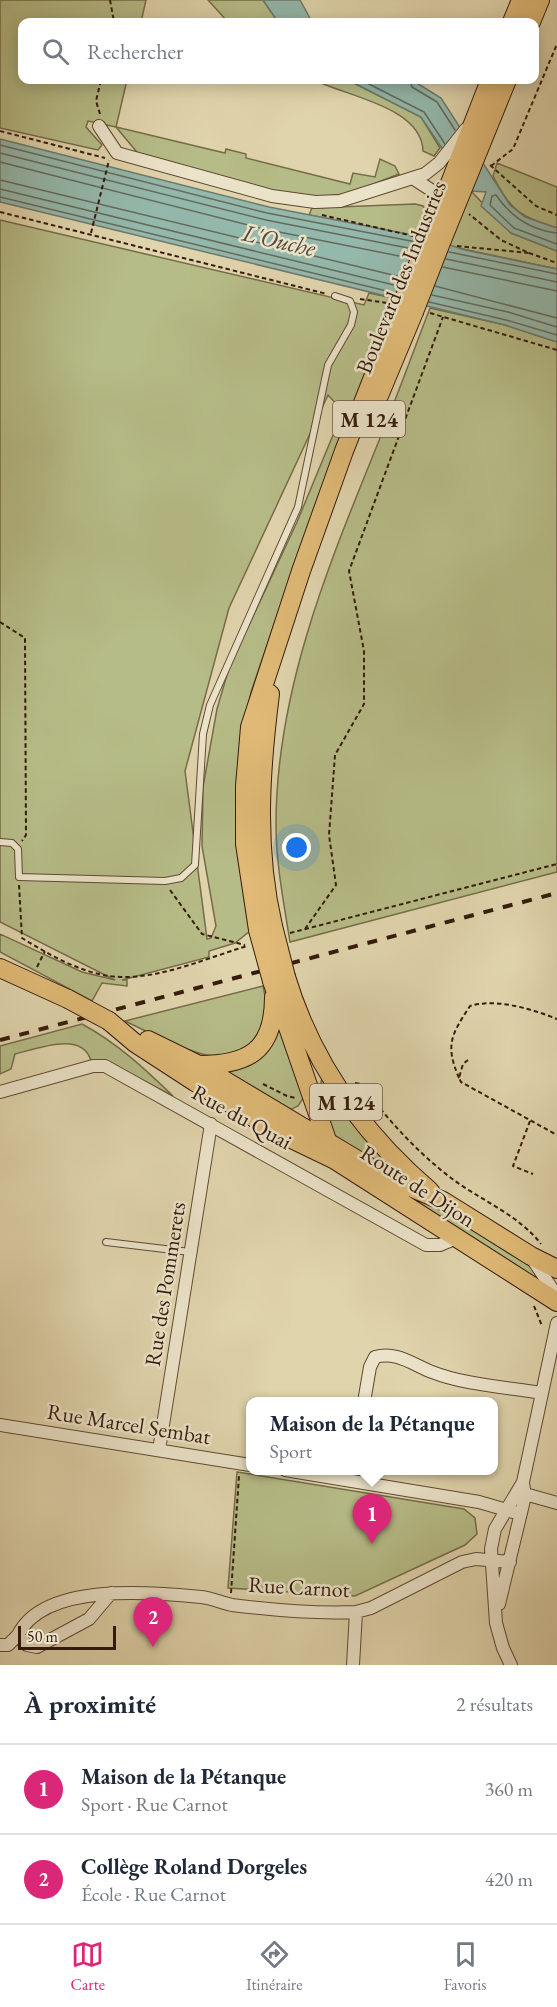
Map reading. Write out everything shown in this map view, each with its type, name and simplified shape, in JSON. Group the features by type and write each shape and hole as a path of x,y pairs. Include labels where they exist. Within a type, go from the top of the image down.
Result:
{"main road":[{"path":"514,18 521,0"},
{"path":"533,18 540,0"},
{"name":"Boulevard des Industries","path":"454,203 472,125 488,84"},
{"name":"Boulevard des Industries","path":"335,1160 312,1097 279,979 274,930 247,873 245,786 250,727 301,570 344,451 436,240 454,203 482,156 506,84"},
{"name":"Route de Dijon","path":"0,968 68,999 199,1065 386,1177 443,1202 531,1256 557,1269"},
{"name":"Boulevard des Industries","path":"279,979 314,1050 361,1122 383,1147 443,1202"},
{"name":"Boulevard des Industries","path":"199,1065 234,1064 251,1055 260,1046 274,1016 279,979"},
{"name":"Route de Dijon","path":"109,1021 135,1042 250,1115 286,1137 335,1160 454,1239 557,1302"},
{"name":"M 124","path":"286,1117 307,1106 312,1097 315,1078 314,1050"},
{"name":"Route de Dijon","path":"250,1115 286,1117"}],"street":[{"path":"99,126 117,153 272,196 315,202 340,201 414,179 440,163 472,125"},
{"path":"414,179 454,203"},
{"name":"Rue du Quai","path":"0,1092 93,1066 105,1066 426,1245 440,1245 454,1239"},
{"name":"Rue des Pommerets","path":"159,1450 211,1124"},
{"name":"Route de Dijon","path":"531,1256 557,1296"},
{"path":"497,1611 520,1514 522,1490 557,1323"},
{"path":"365,1397 370,1366 375,1357 383,1355 395,1355 451,1377 542,1393"},
{"name":"Rue Marcel Sembat","path":"0,1425 245,1464"},
{"path":"353,1476 479,1502 520,1514"},
{"path":"522,1490 557,1503"},
{"path":"511,1665 496,1623 497,1611 491,1549 495,1529 505,1509 522,1490"},
{"name":"Rue Carnot","path":"18,1635 23,1625 37,1613 67,1600 111,1593 203,1597 230,1605 356,1612 371,1608 462,1562 476,1559 510,1562"},
{"path":"0,1644 8,1645 18,1635 27,1645 37,1647 89,1619 111,1593"},
{"path":"353,1665 356,1612"}],"lane":[{"path":"0,842 12,843 18,849 19,877 165,882 181,878 195,866 202,734 220,676 298,507 328,365 351,325 354,312 350,301 335,296"},
{"path":"106,1242 191,1252"}],"path":[{"path":"110,0 113,18"},
{"path":"491,166 513,149 557,44"},
{"path":"99,126 101,119 96,101 100,84"},
{"path":"0,131 109,159 91,233"},
{"path":"482,156 536,206 557,215"},
{"path":"454,203 501,240 557,263"},
{"path":"0,212 335,296 443,316 557,350"},
{"path":"317,214 436,240 529,253"},
{"path":"305,929 336,885 329,835 335,754 364,704 363,651 349,571 443,316"},
{"path":"0,622 25,638 26,835 18,849"},
{"path":"274,930 305,929 557,864"},
{"path":"19,877 22,938 87,971 120,977 152,974 248,946 202,934 165,882"},
{"path":"33,974 45,951"},
{"path":"557,1019 533,1010 480,1003 470,1006 452,1033 450,1056 459,1078 557,1135"},
{"path":"459,1078 463,1064 468,1060"},
{"path":"530,1121 513,1166 533,1174"},
{"path":"230,1605 245,1464"}],"green space":[{"path":"0,0 146,0 142,18 18,18 18,84 126,84 116,127 88,121 86,127 102,145 98,150 0,128"},
{"path":"208,0 263,0 275,18 224,18"},
{"path":"323,84 356,84 421,117 440,148 434,156 423,151 419,136 397,113"},
{"path":"116,127 225,153 226,149 246,154 246,158 350,184 353,173 375,177 380,159 395,166 399,174 348,194 313,197 287,195 141,157"},
{"path":"497,163 557,187 557,228 517,211 511,205 493,176"},
{"path":"471,191 511,233 557,251 557,269 449,246"},
{"path":"415,204 423,206 428,214 421,237 309,215 312,208"},
{"path":"0,220 364,305 369,293 397,299 305,535 251,692 241,746 239,863 250,931 235,943 209,951 209,957 122,980 127,980 127,986 102,983 92,1001 0,952 0,934 82,972 115,980 0,922","holes":["328,395 343,411 297,522 229,668 217,709 203,787 202,846 216,926 211,938 207,939 185,771 229,608"]},
{"path":"430,308 505,325 557,342 557,872 290,942 279,869 276,825 278,776 295,679 323,585"},
{"path":"263,986 268,1010 255,1043 226,1054 216,1056 196,1052 125,1021"},
{"path":"277,1019 306,1094 298,1106 286,1112 222,1072"},
{"path":"82,1024 107,1039 130,1057 173,1096 108,1062 91,1061 79,1046 69,1044 46,1046 15,1054 11,1069 0,1074 0,1046"},
{"path":"322,1078 351,1122 402,1177 332,1139 318,1095"},
{"path":"372,1173 452,1216 534,1268 536,1280"},
{"path":"237,1472 464,1509 475,1518 477,1534 465,1545 355,1596 228,1588"}],"water":[{"path":"263,0 300,0 310,18 275,18"},
{"path":"356,84 418,84 441,98 510,205 525,217 557,228 557,251 511,233 481,206 486,192 471,191 421,117"},
{"name":"L'Ouche","path":"0,139 269,207 428,238 465,250 557,269 557,342 505,325 0,202"}],"railway":[{"path":"0,1040 557,893"}],"place":[{"name":"Maison de la Pétanque","path":"372,1544"},
{"name":"Collège Roland Dorgeles","path":"153,1647"}]}
